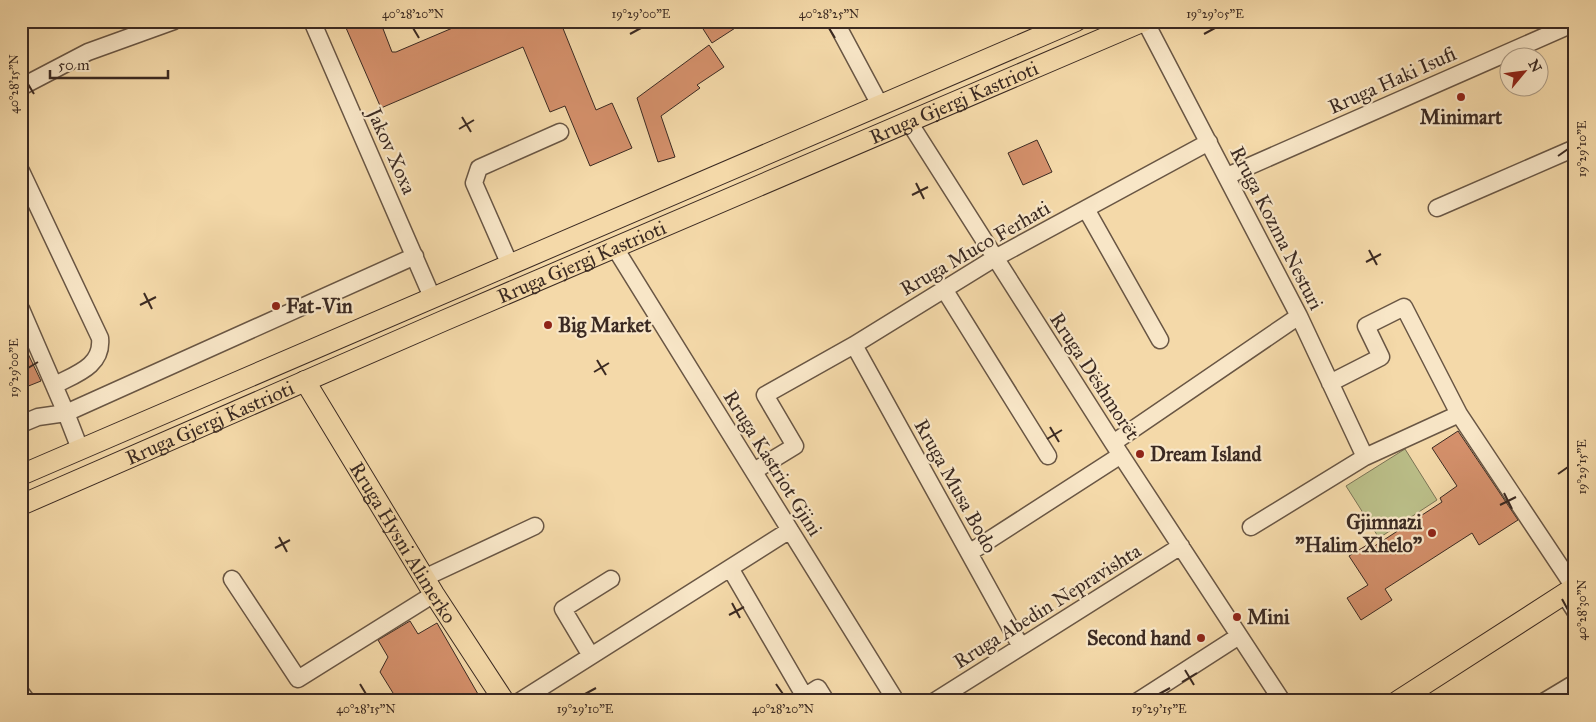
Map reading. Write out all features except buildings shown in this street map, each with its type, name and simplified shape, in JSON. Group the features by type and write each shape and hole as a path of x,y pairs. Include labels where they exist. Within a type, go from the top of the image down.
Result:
{"main road":[{"name":"Rruga Gjergj Kastrioti","path":"21,475 880,105 1056,25 1076,21"},
{"name":"Rruga Gjergj Kastrioti","path":"21,505 305,381 1145,21"},
{"name":"Rruga Hysni Alimerko","path":"305,381 424,578 504,701"},
{"path":"1398,701 1571,589"}],"street":[{"path":"21,87 88,52 174,21"},
{"name":"Jakov Xoxa","path":"312,21 432,297"},
{"path":"835,21 880,105"},
{"name":"Rruga Kozma Nesturi","path":"1145,21 1299,316 1364,457"},
{"name":"Rruga Haki Isufi","path":"1227,176 1575,23"},
{"name":"Rruga Dëshmorët","path":"909,122 1117,449 1282,701"},
{"path":"510,265 474,183 479,168 560,132"},
{"name":"Rruga Muco Ferhati","path":"754,471 795,446 765,395 854,345 995,258 1209,142"},
{"path":"1437,208 1575,148"},
{"path":"21,171 100,338 101,347 98,357 90,366 55,385"},
{"path":"1086,208 1160,340"},
{"name":"Rruga Kastriot Gjini","path":"615,248 896,701"},
{"path":"21,424 38,418 66,413 415,256"},
{"path":"944,289 1048,456"},
{"path":"1330,383 1381,357 1366,326 1404,307 1459,414 1571,589 1575,611"},
{"path":"21,309 55,385 80,449"},
{"path":"969,553 1117,449 1299,316"},
{"name":"Rruga Musa Bodo","path":"854,345 1021,647"},
{"path":"1251,526 1364,457 1459,414"},
{"path":"424,578 535,526"},
{"path":"520,701 790,530"},
{"name":"Rruga Abedin Nepravishta","path":"935,701 1181,546"},
{"path":"730,568 801,699 818,688 826,701"},
{"path":"232,579 298,679 434,594"},
{"path":"591,656 563,609 611,579"},
{"path":"1138,701 1239,636"},
{"path":"1545,701 1575,683"},
{"path":"21,693 27,701"}],"green space":[{"path":"1405,449 1437,500 1379,538 1346,486"}],"place":[{"name":"Minimart","path":"1461,97"},
{"name":"Fat-Vin","path":"276,306"},
{"name":"Big Market","path":"548,325"},
{"name":"Dream Island","path":"1140,454"},
{"name":"Gjimnazi \"Halim Xhelo\"","path":"1432,533"},
{"name":"Mini","path":"1237,617"},
{"name":"Second hand","path":"1201,638"}]}
